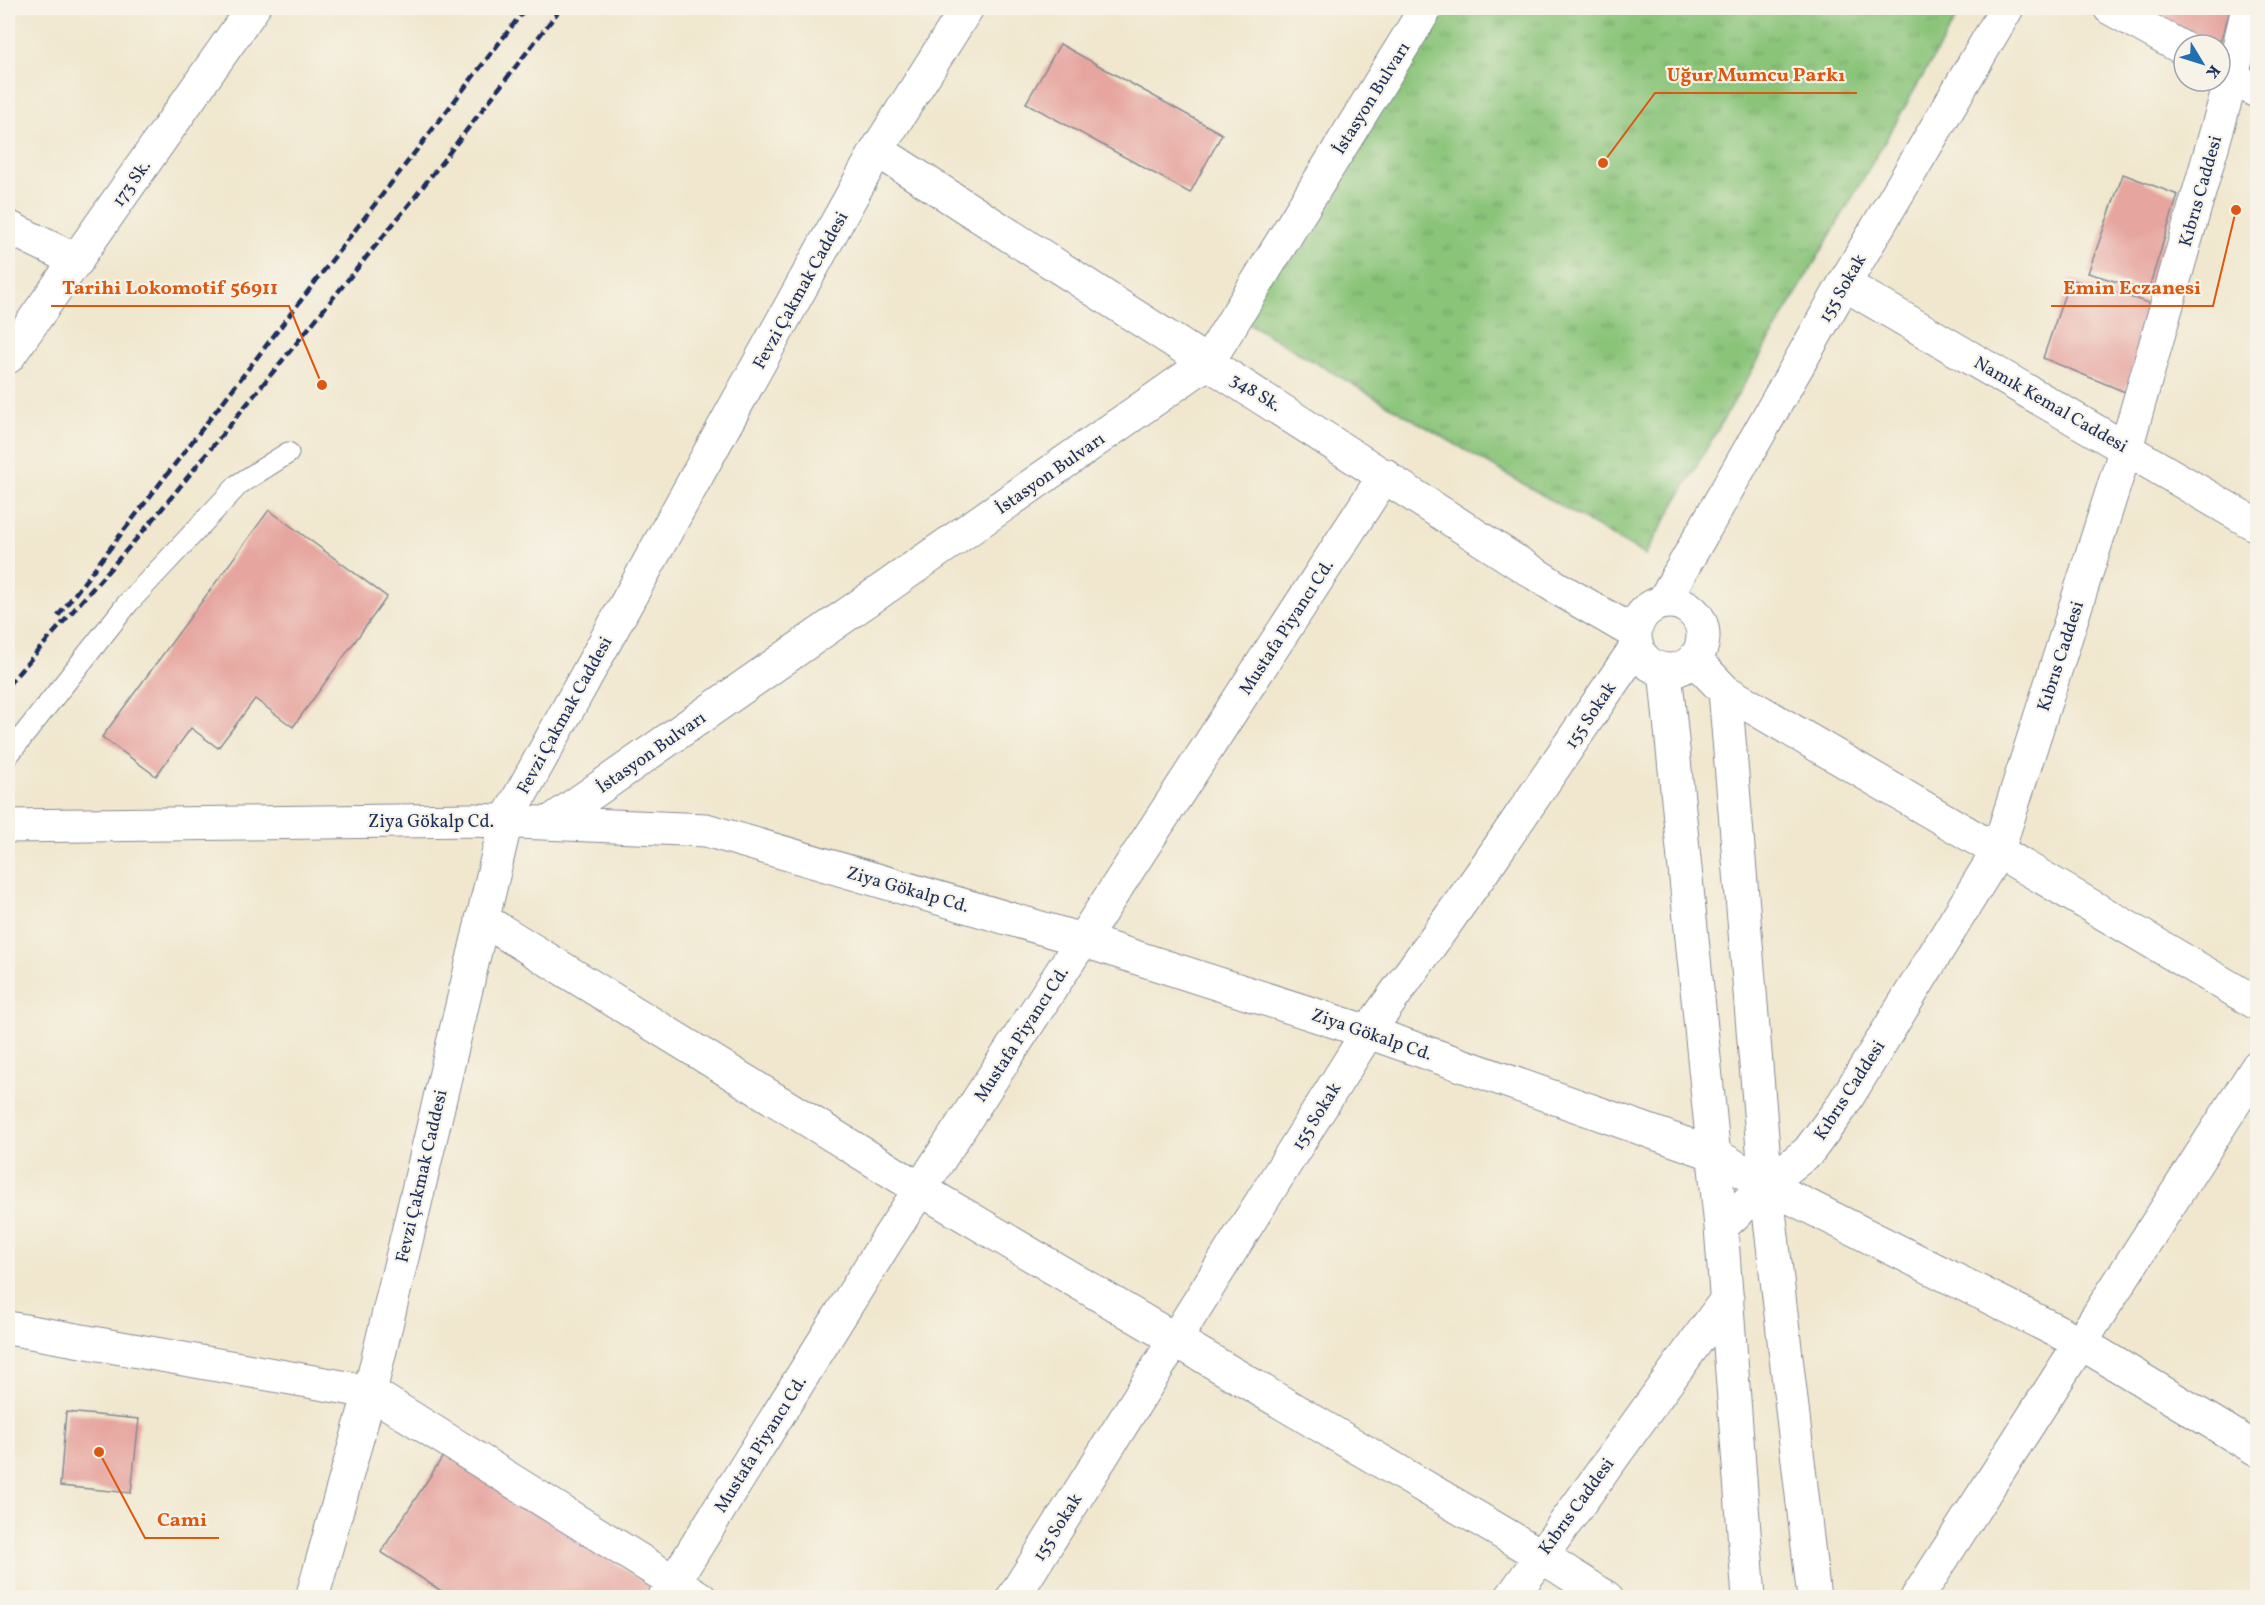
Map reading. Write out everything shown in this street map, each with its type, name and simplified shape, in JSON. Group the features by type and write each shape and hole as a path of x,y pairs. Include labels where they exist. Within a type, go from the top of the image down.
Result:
{"street":[{"name":"173 Sk.","path":"8,357 253,8"},
{"name":"Fevzi Çakmak Caddesi","path":"312,1598 370,1392 506,821 877,150 967,8"},
{"name":"İstasyon Bulvarı","path":"549,823 1208,362 1426,8"},
{"name":"155 Sokak","path":"1663,602 1844,284 2007,8"},
{"path":"2110,8 2172,43"},
{"name":"Kıbrıs Caddesi","path":"1721,1227 1766,1185 1808,1152 1840,1109 1997,853 2126,448 2237,80 2248,8"},
{"name":"348 Sk.","path":"877,150 1385,475 1636,640"},
{"path":"8,227 77,261"},
{"name":"Namık Kemal Caddesi","path":"1844,284 2258,526"},
{"name":"Mustafa Piyancı Cd.","path":"680,1592 920,1189 1385,475"},
{"path":"1679,665 1702,647 1704,633 1699,619 1690,609 1677,602 1663,602 1644,613 1636,640 1643,657 1653,666 1679,665 2258,1004"},
{"name":"155 Sokak","path":"1013,1598 1368,1032 1481,874 1636,640"},
{"path":"1679,665 1749,1598"},
{"path":"1725,692 1766,1185 1814,1598"},
{"name":"Ziya Gökalp Cd.","path":"8,826 506,821 706,830 1082,940 1368,1032 1714,1154 1766,1185 2081,1343 2258,1450"},
{"path":"482,919 920,1189 1540,1555 1607,1598"},
{"path":"1917,1598 2258,1066"},
{"name":"Kıbrıs Caddesi","path":"1510,1598 1727,1299"},
{"path":"8,1328 370,1392 680,1592"}],"lane":[{"path":"8,755 128,603 239,484 288,453"}],"green space":[{"path":"1430,8 1962,8 1645,555 1239,318"}],"building":[{"path":"2143,8 2231,8 2223,33 2185,33"},
{"path":"1060,44 1222,134 1190,193 1026,103"},
{"path":"2123,174 2178,195 2148,291 2088,273"},
{"path":"2070,279 2153,304 2125,392 2043,358"},
{"path":"269,510 387,597 293,727 255,699 218,748 191,728 156,776 102,737"},
{"path":"66,1412 139,1419 131,1493 60,1486"},
{"path":"445,1453 652,1587 645,1598 452,1598 381,1552"}],"railway":[{"path":"58,616 526,8"},
{"path":"8,685 152,521 411,202 561,8"}],"place":[{"name":"Uğur Mumcu Parkı","path":"1603,163"},
{"name":"Emin Eczanesi","path":"2236,210"},
{"name":"Tarihi Lokomotif 56911","path":"322,385"},
{"name":"Cami","path":"99,1452"}]}
